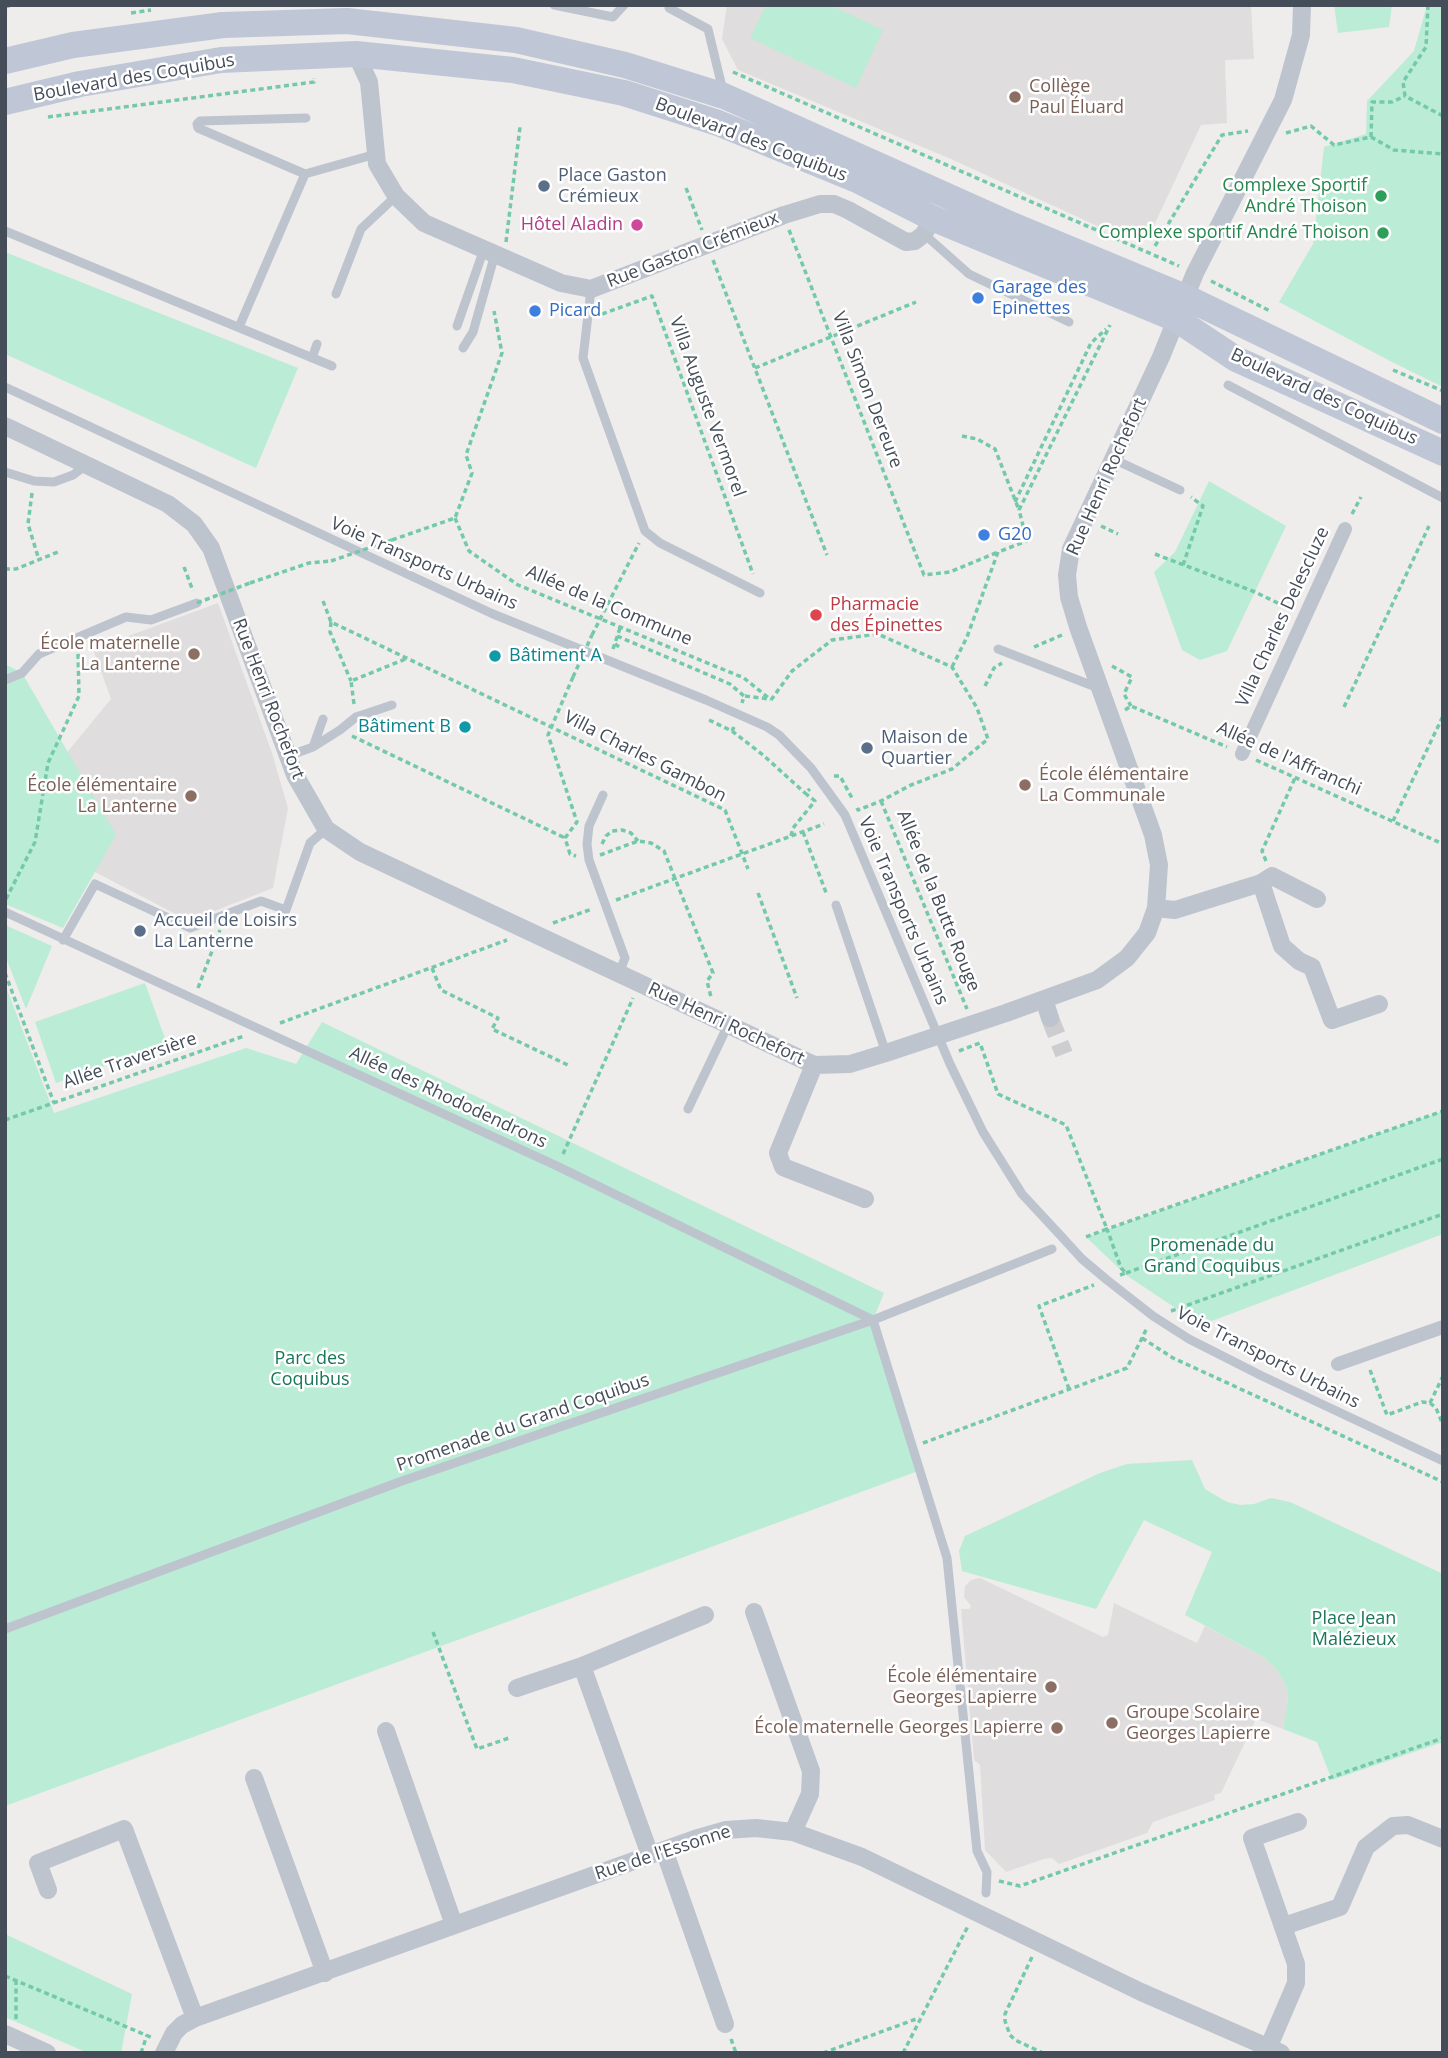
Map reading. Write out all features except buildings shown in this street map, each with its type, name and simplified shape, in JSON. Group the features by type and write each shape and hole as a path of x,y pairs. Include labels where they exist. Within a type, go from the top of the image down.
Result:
{"main road":[{"name":"Boulevard des Coquibus","path":"5,61 73,45 223,25 345,13 516,40 625,65 724,96 1012,225 1181,308 1443,421"},
{"path":"345,13 356,54"},
{"name":"Boulevard des Coquibus","path":"5,102 80,84 220,60 356,54 513,70 624,93 718,123 857,180 928,226 1181,308 1236,359 1443,453"}],"street":[{"name":"Rue Henri Rochefort","path":"5,426 168,504 194,524 211,548 295,775 326,828 360,852 814,1065 850,1064 886,1053 1097,980 1127,958 1147,933 1156,908 1159,865 1153,835 1078,627 1069,597 1067,575 1072,549 1161,357 1195,273 1283,100 1301,36 1302,5"},
{"name":"Rue Gaston Crémieux","path":"356,54 369,82 377,164 396,196 424,223 561,283 591,289 784,215 820,204 834,204 906,242 915,240 928,226"},
{"name":"Villa Charles Delescluze","path":"1242,754 1345,529"},
{"path":"1156,908 1175,910 1267,880 1317,899"},
{"path":"1267,880 1282,946 1299,961 1312,967 1332,1020 1379,1004"},
{"path":"1044,999 1050,1018"},
{"path":"814,1065 778,1153 780,1160 783,1167 865,1199"},
{"path":"1338,1364 1443,1327"},
{"path":"754,1612 811,1771 810,1794 793,1832"},
{"path":"517,1688 582,1666 705,1615"},
{"path":"582,1666 725,2024"},
{"path":"386,1731 454,1926"},
{"path":"254,1778 325,1973"},
{"path":"1272,2051 1296,1983 1296,1964 1252,1838 1298,1822"},
{"path":"1284,1926 1340,1907 1366,1847 1393,1826 1408,1825 1443,1839"},
{"name":"Rue de l'Essonne","path":"166,2048 174,2033 195,2018 657,1853 726,1830 756,1828 793,1832 862,1857 1141,1992 1272,2051"},
{"path":"48,1890 38,1863 124,1829 195,2018"},
{"path":"10,2029 47,2053"}],"lane":[{"path":"554,5 613,17 624,5"},
{"path":"670,8 708,29 724,96"},
{"path":"306,118 200,121 197,124 198,128 305,174 376,154"},
{"path":"239,327 305,174"},
{"path":"336,293 361,229 396,196"},
{"path":"928,226 969,274 1069,322"},
{"path":"5,231 332,366"},
{"path":"457,326 494,253"},
{"path":"463,348 473,332 494,253"},
{"path":"591,289 583,358 645,531 660,543 760,593"},
{"path":"312,358 317,344"},
{"path":"1227,385 1443,498"},
{"name":"Voie Transports Urbains","path":"5,387 493,614 706,700 779,735 811,768 845,815 946,1056 983,1132 1022,1194 1082,1259 1153,1316 1189,1339 1443,1461"},
{"path":"1113,459 1180,490"},
{"path":"5,472 34,481 54,482 73,475 86,465"},
{"path":"5,680 22,673 39,654 126,617 151,620 197,603"},
{"path":"998,649 1101,689"},
{"path":"288,756 313,747 356,717 392,705"},
{"path":"313,747 323,719"},
{"path":"603,795 589,826 587,844 589,860 625,958 619,973"},
{"path":"63,940 95,884 190,928 261,901 286,911 310,843 326,828"},
{"path":"836,905 886,1053"},
{"name":"Allée des Rhododendrons","path":"5,912 557,1166 873,1320"},
{"path":"688,1109 728,1025"},
{"name":"Promenade du Grand Coquibus","path":"5,1629 402,1481 873,1320 1052,1249"},
{"path":"873,1320 947,1558 978,1851 987,1872 986,1893"}],"path":[{"path":"5,7 12,5"},
{"path":"1405,96 1402,82 1426,47 1428,5"},
{"path":"37,118 314,82 312,55"},
{"path":"1373,138 1372,102 1392,102 1405,96"},
{"path":"1405,96 1443,116"},
{"path":"1155,246 1222,135 1270,128 1288,134 1311,126 1334,145 1373,138 1395,150 1443,154"},
{"path":"494,253 520,127"},
{"path":"686,188 827,555"},
{"name":"Villa Simon Dereure","path":"784,215 924,575 950,572 998,552"},
{"name":"Villa Auguste Vermorel","path":"587,319 652,296 760,593"},
{"path":"755,368 916,302"},
{"path":"184,567 197,603 250,583 309,564 331,561 455,518 472,472 466,455 502,354 493,304"},
{"path":"1016,502 1091,343 1110,325 1019,510"},
{"path":"952,667 967,637 998,552 1027,541 1019,510 995,449 977,439 962,436"},
{"path":"34,481 28,524 39,560"},
{"path":"1180,490 1203,506 1183,565"},
{"name":"Villa Charles Delescluze","path":"1345,529 1361,496"},
{"name":"Allée de la Commune","path":"455,518 470,551 518,585 744,677 771,699"},
{"path":"1099,525 1118,534"},
{"path":"1344,707 1429,526"},
{"path":"565,838 577,822 548,735 592,635 645,531"},
{"path":"5,569 16,569 58,552"},
{"path":"1156,554 1255,592 1305,616"},
{"path":"323,601 331,622 330,632 351,681 356,717"},
{"name":"Villa Charles Gambon","path":"331,622 725,810 748,869"},
{"path":"744,696 771,699 792,671 832,640 878,634 952,667 977,708 988,739 952,769 858,810 840,776 832,776"},
{"path":"615,644 622,649"},
{"path":"5,901 35,842 48,763 79,695 78,652"},
{"path":"351,681 408,658"},
{"path":"1112,666 1132,677 1124,694 1131,706 1122,711"},
{"name":"Allée de l'Affranchi","path":"1131,706 1443,844"},
{"path":"1393,821 1443,716"},
{"path":"340,730 565,838 570,853 589,860 638,841 651,843 664,851 713,973 707,981 712,998 705,1014"},
{"path":"732,731 805,793"},
{"path":"1267,880 1262,851 1295,778"},
{"name":"Allée de la Butte Rouge","path":"881,801 968,1013"},
{"path":"791,836 793,828 810,807"},
{"path":"603,854 602,843 612,831 631,833 638,841"},
{"path":"803,832 824,892 836,905"},
{"path":"758,892 797,999"},
{"path":"194,999 226,915"},
{"path":"432,968 441,990 498,1018 492,1029 570,1066"},
{"path":"5,973 54,1102"},
{"path":"557,1166 639,983"},
{"name":"Allée Traversière","path":"5,1120 264,1030"},
{"path":"946,1056 980,1044 998,1094 1066,1125 1121,1268 1126,1273"},
{"path":"1086,1237 1443,1111"},
{"path":"1069,1389 1039,1306 1443,1159"},
{"path":"914,1447 1127,1368 1153,1316 1443,1214"},
{"path":"1142,1338 1173,1358 1443,1482"},
{"path":"1364,1355 1387,1415 1422,1402 1430,1403 1436,1408 1443,1425"},
{"path":"1430,1403 1443,1376"},
{"path":"433,1632 477,1749 509,1738"},
{"path":"987,1878 1020,1886 1443,1738"},
{"path":"903,2053 971,1921"},
{"path":"1039,1942 1004,2021 1015,2040 1042,2053"},
{"path":"5,1976 147,2035 166,2048"},
{"path":"10,2029 16,1980"},
{"path":"823,2053 919,2018"},
{"path":"141,2053 147,2035"}],"shaded area":[{"name":"Collège Paul Éluard","path":"727,5 1251,5 1254,59 1225,60 1227,123 1201,125 1149,236 1136,231 1104,229 951,159 738,70 722,39"},
{"path":"218,603 272,753 288,808 273,888 189,921 43,845 55,767 111,699 93,649"},
{"name":"Groupe Scolaire Georges Lapierre","path":"980,1578 1103,1637 1108,1635 1114,1603 1197,1643 1205,1626 1264,1657 1277,1670 1286,1685 1288,1700 1283,1729 1256,1719 1221,1793 1214,1795 1215,1800 1153,1822 1147,1833 1059,1864 1052,1858 1044,1859 1006,1872 985,1850 980,1765 974,1760 961,1609 969,1609 971,1606 964,1597 965,1586 971,1580"}],"green space":[{"path":"766,5 830,5 883,30 856,88 750,38"},
{"path":"1334,5 1392,5 1389,27 1338,33"},
{"name":"Complexe Sportif André Thoison","path":"1427,5 1443,5 1443,387 1279,302 1313,244 1324,147 1366,134 1367,101 1414,51"},
{"path":"5,252 298,368 256,468 5,354"},
{"path":"1209,481 1286,526 1227,651 1200,660 1182,650 1154,572 1175,552"},
{"path":"5,664 22,673 116,835 63,928 5,904"},
{"path":"5,925 52,946 26,1009 5,955"},
{"path":"145,983 167,1044 56,1083 35,1022"},
{"name":"Parc des Coquibus","path":"5,984 54,1113 246,1048 296,1064 322,1022 884,1293 873,1320 921,1470 5,1806"},
{"name":"Promenade du Grand Coquibus","path":"1443,1111 1443,1234 1201,1325 1126,1275 1086,1237"},
{"name":"Place Jean Malézieux","path":"1192,1460 1205,1489 1227,1502 1254,1504 1271,1498 1290,1502 1443,1574 1443,1742 1332,1780 1317,1742 1283,1729 1288,1700 1286,1685 1277,1670 1264,1657 1185,1615 1212,1552 1144,1520 1096,1609 962,1571 959,1551 965,1536 1100,1473 1127,1464"},
{"path":"5,1934 132,1994 121,2053 88,2053 5,2017"}],"tunnel":[{"path":"1050,1018 1064,1054"}],"place":[{"name":"Collège Paul Éluard","path":"1015,97"},
{"name":"Place Gaston Crémieux","path":"544,186"},
{"name":"Complexe Sportif André Thoison","path":"1381,196"},
{"name":"Hôtel Aladin","path":"637,225"},
{"name":"Complexe sportif André Thoison","path":"1383,233"},
{"name":"Garage des Epinettes","path":"978,298"},
{"name":"Picard","path":"535,311"},
{"name":"G20","path":"984,535"},
{"name":"Pharmacie des Épinettes","path":"816,615"},
{"name":"École maternelle La Lanterne","path":"194,654"},
{"name":"Bâtiment A","path":"495,656"},
{"name":"Bâtiment B","path":"465,727"},
{"name":"Maison de Quartier","path":"867,748"},
{"name":"École élémentaire La Communale","path":"1025,785"},
{"name":"École élémentaire La Lanterne","path":"191,796"},
{"name":"Accueil de Loisirs La Lanterne","path":"140,931"},
{"name":"École élémentaire Georges Lapierre","path":"1051,1687"},
{"name":"Groupe Scolaire Georges Lapierre","path":"1112,1723"},
{"name":"École maternelle Georges Lapierre","path":"1057,1728"}]}
